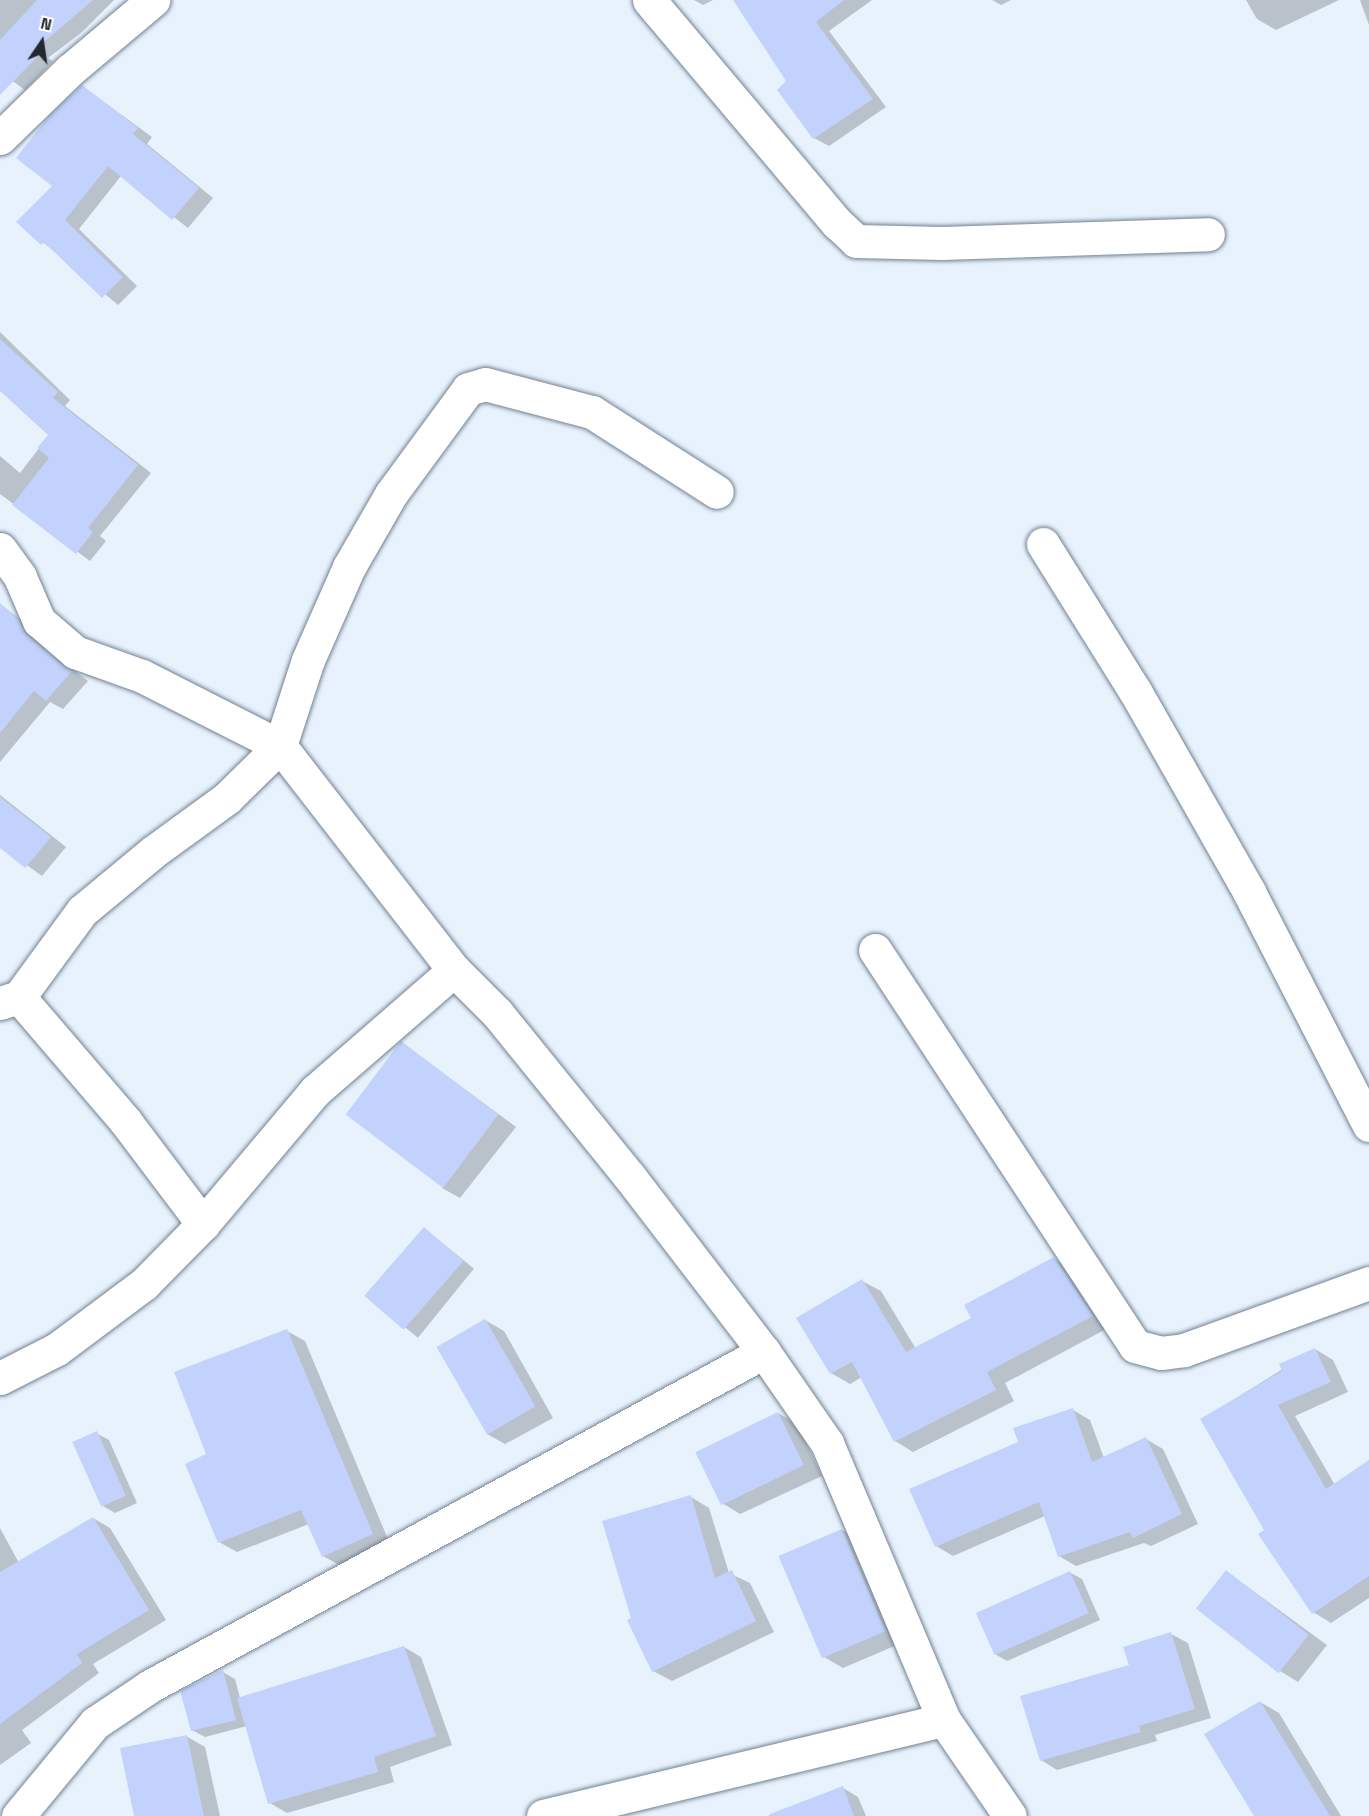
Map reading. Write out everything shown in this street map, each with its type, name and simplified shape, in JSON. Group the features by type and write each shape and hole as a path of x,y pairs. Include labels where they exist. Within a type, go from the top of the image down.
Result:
{"street":[{"path":"0,138 70,70 153,0"},
{"path":"649,0 837,223 856,241 942,243 1208,234"},
{"path":"203,1224 126,1122 10,1000 82,911 153,852 227,798 279,746 308,660 349,567 391,494 468,389 485,384 592,412 717,492"},
{"path":"1042,544 1135,691 1249,892 1369,1125"},
{"path":"0,549 20,577 39,621 75,652 142,676 279,746 454,970 505,1022 764,1352 827,1443 944,1720 1010,1816"},
{"path":"875,950 1135,1346 1161,1353 1184,1350 1369,1283"},
{"path":"0,1378 57,1349 144,1284 203,1224 315,1091 454,970"},
{"path":"18,1816 95,1723 150,1686 764,1352"},
{"path":"543,1816 944,1720"}],"building":[{"path":"37,0 93,0 36,49 41,53 0,95 0,40"},
{"path":"733,0 844,0 816,22 873,99 813,139 777,90 786,81"},
{"path":"82,85 138,128 133,134 199,188 172,220 108,166 65,220 123,277 102,298 44,242 41,245 16,222 52,186 16,158 49,116"},
{"path":"0,339 58,392 53,398 138,465 88,528 93,532 76,554 12,505 49,458 37,448 48,435 0,391"},
{"path":"0,603 18,619 27,635 72,671 46,701 34,691 0,733"},
{"path":"0,797 51,837 25,868 0,848"},
{"path":"401,1041 498,1114 443,1188 346,1114"},
{"path":"424,1227 463,1261 404,1330 364,1296"},
{"path":"1054,1257 1093,1316 987,1372 996,1390 894,1442 852,1362 830,1374 796,1318 862,1279 906,1352 971,1318 964,1305"},
{"path":"485,1319 536,1406 487,1434 437,1347"},
{"path":"287,1329 373,1534 322,1557 301,1510 218,1543 185,1464 206,1454 174,1372"},
{"path":"1315,1348 1331,1382 1278,1405 1326,1489 1369,1460 1369,1576 1312,1614 1258,1534 1264,1530 1200,1419 1282,1371 1279,1364"},
{"path":"1073,1408 1092,1462 1146,1437 1182,1514 1133,1538 1130,1532 1058,1557 1039,1502 935,1547 909,1489 1018,1442 1013,1428"},
{"path":"778,1412 804,1465 721,1505 695,1452"},
{"path":"97,1431 126,1496 101,1507 72,1442"},
{"path":"691,1495 715,1578 732,1570 756,1621 652,1672 627,1620 631,1618 602,1521"},
{"path":"93,1517 149,1610 77,1654 82,1663 0,1724 0,1572"},
{"path":"842,1529 885,1631 822,1658 778,1556"},
{"path":"1226,1570 1309,1635 1279,1673 1196,1609"},
{"path":"1070,1571 1089,1613 995,1655 976,1613"},
{"path":"1171,1632 1195,1709 1139,1726 1141,1732 1040,1761 1020,1696 1129,1665 1123,1647"},
{"path":"404,1646 436,1736 374,1757 378,1772 268,1804 237,1698"},
{"path":"223,1670 236,1720 191,1731 180,1691"},
{"path":"1260,1701 1330,1816 1254,1816 1204,1734"},
{"path":"187,1735 204,1816 134,1816 120,1748"},
{"path":"843,1786 854,1816 771,1816 770,1814"}]}
